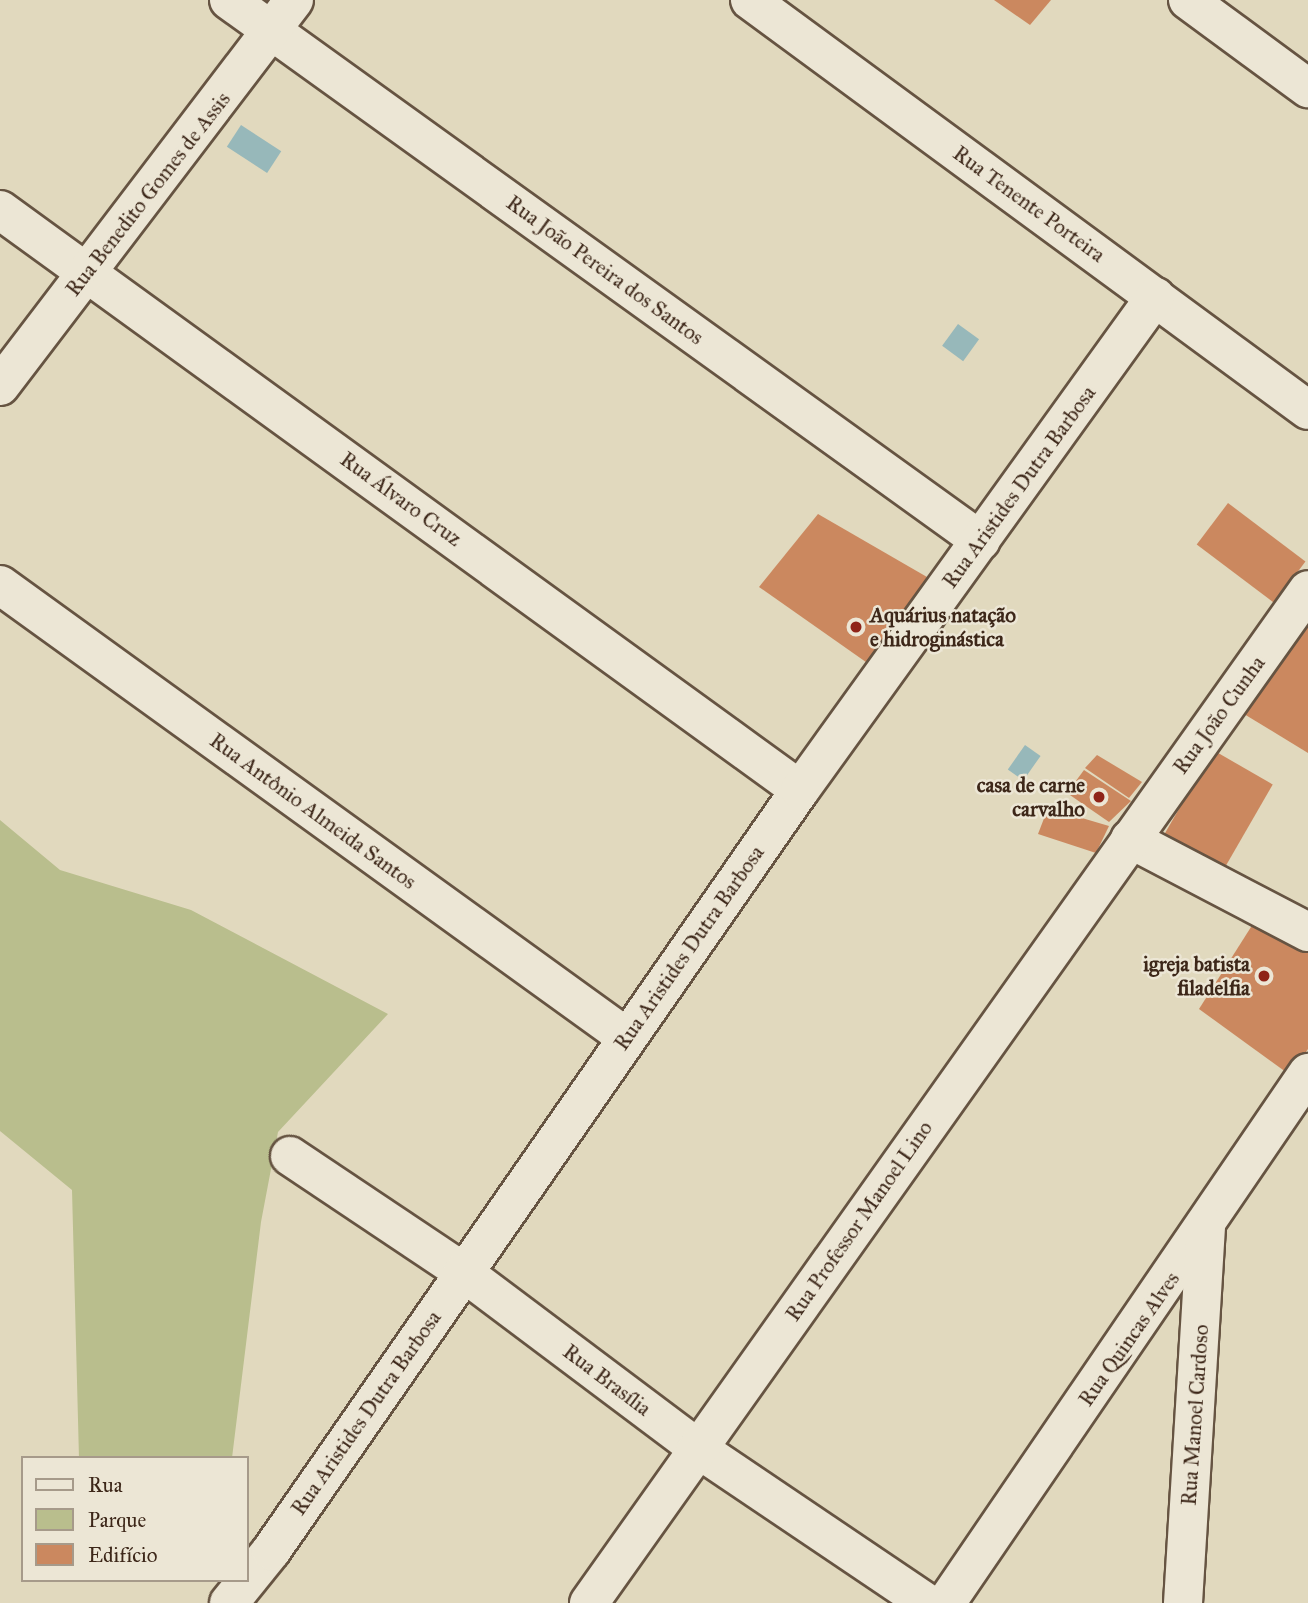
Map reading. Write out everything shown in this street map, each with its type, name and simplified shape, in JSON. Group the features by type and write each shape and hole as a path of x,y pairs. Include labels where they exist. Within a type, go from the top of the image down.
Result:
{"street":[{"name":"Rua João Pereira dos Santos","path":"229,0 981,541"},
{"name":"Rua Benedito Gomes de Assis","path":"0,386 273,32 294,0"},
{"name":"Rua Tenente Porteira","path":"750,0 1308,410"},
{"path":"1188,0 1308,88"},
{"name":"Rua Álvaro Cruz","path":"0,210 800,790"},
{"name":"Rua Aristides Dutra Barbosa","path":"248,1579 271,1551 800,790 1156,297"},
{"name":"Rua Antônio Almeida Santos","path":"0,585 626,1037"},
{"name":"Rua João Cunha","path":"1130,839 1308,590"},
{"path":"1130,839 1308,932"},
{"name":"Rua Professor Manoel Lino","path":"589,1603 1130,839"},
{"name":"Rua Quincas Alves","path":"946,1603 1308,1073"},
{"name":"Rua Brasília","path":"289,1156 463,1272 697,1448 926,1603"},
{"name":"Rua Manoel Cardoso","path":"1183,1603 1206,1226"},
{"name":"Rua Aristides Dutra Barbosa","path":"229,1603 246,1582"}],"green space":[{"path":"0,820 60,870 191,910 388,1014 278,1132 261,1222 232,1456 79,1456 72,1190 0,1131"}],"water":[{"path":"241,125 281,151 267,173 227,147"},
{"path":"958,324 979,339 963,361 942,346"},
{"path":"1025,745 1041,756 1023,780 1008,770"}],"building":[{"path":"994,0 1051,0 1030,25"},
{"path":"1228,503 1305,561 1274,603 1197,545"},
{"name":"Aquárius natação e hidroginástica","path":"818,514 927,577 873,667 759,587"},
{"path":"1308,627 1308,753 1244,714"},
{"path":"1213,750 1273,784 1222,872 1162,837"},
{"path":"1097,755 1142,782 1129,798 1085,768"},
{"name":"casa de carne carvalho","path":"1084,770 1131,801 1109,822 1067,793"},
{"path":"1048,808 1109,826 1096,853 1038,834"},
{"name":"igreja batista filadelfia","path":"1258,916 1308,943 1308,1049 1290,1075 1199,1009"}],"place":[{"name":"Aquárius natação e hidroginástica","path":"856,627"},
{"name":"casa de carne carvalho","path":"1099,797"},
{"name":"igreja batista filadelfia","path":"1264,976"}]}
